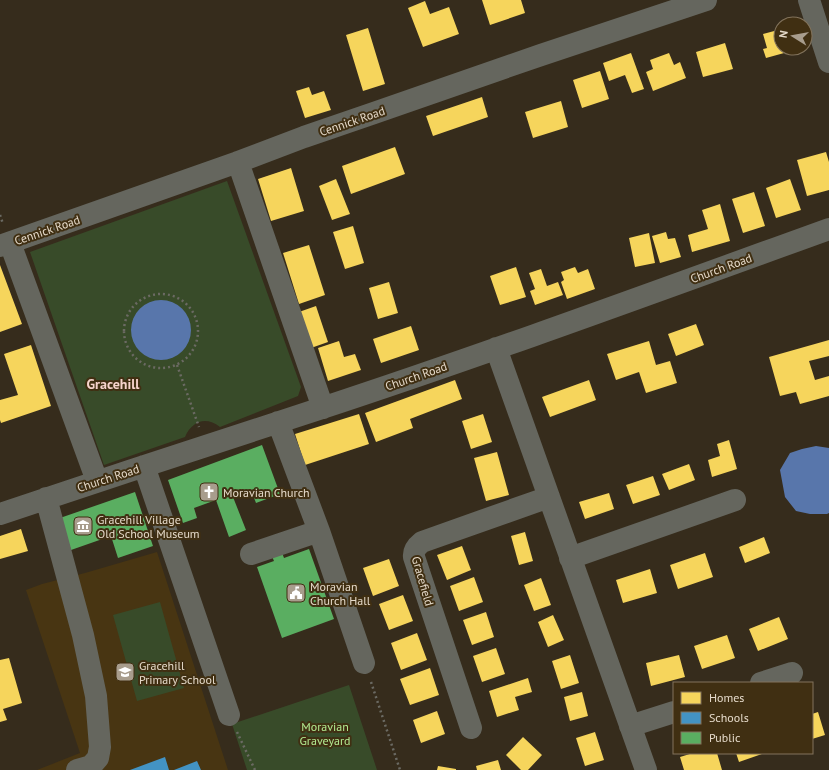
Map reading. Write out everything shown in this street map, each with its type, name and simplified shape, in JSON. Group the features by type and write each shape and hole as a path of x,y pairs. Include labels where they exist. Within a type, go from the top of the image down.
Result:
{"street":[{"name":"Cennick Road","path":"5,245 381,110 706,0"},
{"path":"810,0 829,62"},
{"path":"238,162 322,408"},
{"name":"Church Road","path":"0,514 322,408 829,230"},
{"path":"5,245 97,481"},
{"path":"496,348 646,770"},
{"path":"278,422 319,531 364,663"},
{"path":"144,466 229,715"},
{"name":"Gracefield","path":"471,728 414,557 414,552 422,542 549,497"},
{"path":"46,498 83,636 96,696 100,747 98,758 90,766 78,770"},
{"path":"570,558 735,500"},
{"path":"251,554 319,531"},
{"path":"764,682 792,673"},
{"path":"630,726 673,712"}],"path":[{"path":"166,294 179,298 190,307 196,318 198,332 195,346 188,357 177,365 163,368 150,366 138,360 129,349 124,336 125,323 131,310 140,300 153,295 166,294"},
{"path":"177,365 206,446"},
{"path":"364,663 400,770"},
{"path":"229,715 255,770"}],"shaded area":[{"name":"Gracehill Primary School","path":"157,552 228,770 37,770 80,753 26,590 42,584"}],"green space":[{"path":"227,181 301,387 298,396 220,427 210,422 200,422 191,427 185,437 104,465 30,252"},
{"path":"160,602 184,688 137,701 113,615"},
{"name":"Moravian Graveyard","path":"349,685 377,770 247,770 232,724"}],"water":[{"path":"155,300 167,300 178,305 186,313 191,324 189,342 178,355 167,360 155,360 144,355 136,347 131,336 131,324 136,313 144,305"},
{"path":"816,446 829,448 829,513 827,514 810,514 796,511 785,497 780,470 790,453"}],"building: Homes":[{"path":"482,0 521,0 525,13 490,25"},
{"path":"425,1 430,14 449,7 459,34 423,47 408,8"},
{"path":"368,28 385,84 363,91 346,35"},
{"path":"773,31 773,56 766,58 763,49 767,48 763,34"},
{"path":"725,43 733,69 703,77 696,52"},
{"path":"631,53 644,89 632,93 625,75 609,81 603,63"},
{"path":"669,53 674,65 680,62 686,78 653,91 646,72 653,69 650,60"},
{"path":"600,71 609,99 582,108 573,80"},
{"path":"309,87 312,95 324,91 331,110 305,118 296,91"},
{"path":"482,97 488,117 433,136 426,116"},
{"path":"561,101 568,127 533,138 525,112"},
{"path":"395,147 405,174 351,194 342,166"},
{"path":"826,152 829,162 829,190 807,196 797,160"},
{"path":"291,168 304,211 271,221 258,179"},
{"path":"336,179 350,214 332,220 319,186"},
{"path":"790,179 801,210 776,218 766,188"},
{"path":"754,192 765,226 743,233 732,199"},
{"path":"720,204 730,241 692,252 688,235 708,229 702,210"},
{"path":"353,226 364,263 345,269 333,232"},
{"path":"666,232 668,239 675,238 681,257 660,263 652,236"},
{"path":"649,233 655,263 635,267 629,238"},
{"path":"309,245 325,295 299,304 283,253"},
{"path":"0,265 22,324 0,332"},
{"path":"516,267 526,297 500,305 490,276"},
{"path":"575,267 578,273 588,269 595,289 567,299 561,282 564,280 561,272"},
{"path":"541,269 547,286 558,282 563,295 535,305 530,291 535,289 529,273"},
{"path":"389,282 398,313 378,319 369,288"},
{"path":"316,306 328,342 311,348 299,312"},
{"path":"696,324 704,345 676,356 668,334"},
{"path":"411,326 419,350 381,363 373,339"},
{"path":"829,340 829,356 809,361 815,380 829,376 829,396 800,404 796,392 780,396 769,357"},
{"path":"339,341 344,357 355,354 361,370 328,381 318,348"},
{"path":"649,341 656,365 670,361 677,383 646,393 639,372 616,380 607,354"},
{"path":"31,345 51,406 1,423 0,400 18,395 4,354"},
{"path":"455,380 462,399 410,419 413,428 376,442 365,413"},
{"path":"589,380 596,400 550,417 542,397"},
{"path":"359,414 369,444 305,465 295,434"},
{"path":"483,414 492,442 471,449 462,421"},
{"path":"729,440 737,469 712,477 708,460 720,456 717,444"},
{"path":"497,452 509,495 486,501 474,458"},
{"path":"689,464 695,480 669,490 662,474"},
{"path":"653,476 660,495 633,504 626,485"},
{"path":"609,493 614,509 585,519 579,502"},
{"path":"21,529 28,551 0,559 0,536"},
{"path":"525,532 533,561 519,565 511,536"},
{"path":"764,537 770,553 745,563 739,547"},
{"path":"462,546 471,570 447,580 437,555"},
{"path":"705,553 713,577 678,589 670,565"},
{"path":"389,559 399,586 373,596 363,568"},
{"path":"650,569 657,593 623,603 616,580"},
{"path":"474,577 483,602 459,611 450,586"},
{"path":"541,578 551,605 534,611 524,585"},
{"path":"403,595 413,621 389,630 379,604"},
{"path":"486,612 494,637 472,645 463,620"},
{"path":"553,615 564,640 548,647 538,622"},
{"path":"779,617 788,639 758,651 749,629"},
{"path":"417,633 427,660 401,670 391,643"},
{"path":"727,635 735,658 702,669 694,646"},
{"path":"496,648 505,674 482,682 473,656"},
{"path":"570,655 579,683 561,689 552,661"},
{"path":"679,655 685,677 651,686 646,663"},
{"path":"9,658 22,703 3,709 7,720 0,722 0,660"},
{"path":"430,668 439,695 410,705 400,679"},
{"path":"528,678 532,692 515,697 519,710 497,717 489,691"},
{"path":"582,692 588,716 570,721 564,697"},
{"path":"437,711 445,734 421,743 413,720"},
{"path":"818,712 825,735 813,739 813,714"},
{"path":"595,732 604,760 585,766 576,738"},
{"path":"523,737 542,755 528,770 521,770 506,755"},
{"path":"690,754 717,754 722,770 684,770 680,757"},
{"path":"736,754 762,754 739,762"},
{"path":"498,760 501,770 477,770 476,766"},
{"path":"438,766 456,769 456,770 437,770"}],"building: Schools":[{"path":"165,757 169,770 130,770"},
{"path":"197,761 201,770 174,770"}],"building: Public":[{"name":"Moravian Church","path":"262,445 280,494 256,503 251,490 233,497 246,530 229,537 216,500 194,508 197,518 183,523 168,480"},
{"path":"135,492 153,546 118,558 111,536 71,550 60,518"},
{"name":"Moravian Church Hall","path":"309,549 334,619 282,638 257,567 274,561 271,554 281,550 284,558"}],"place":[{"name":"Moravian Church","path":"209,492"},
{"name":"Gracehill Village Old School Museum","path":"83,526"},
{"name":"Moravian Church Hall","path":"296,593"},
{"name":"Gracehill Primary School","path":"125,672"}],"district":[{"name":"Gracehill","path":"113,384"}]}
